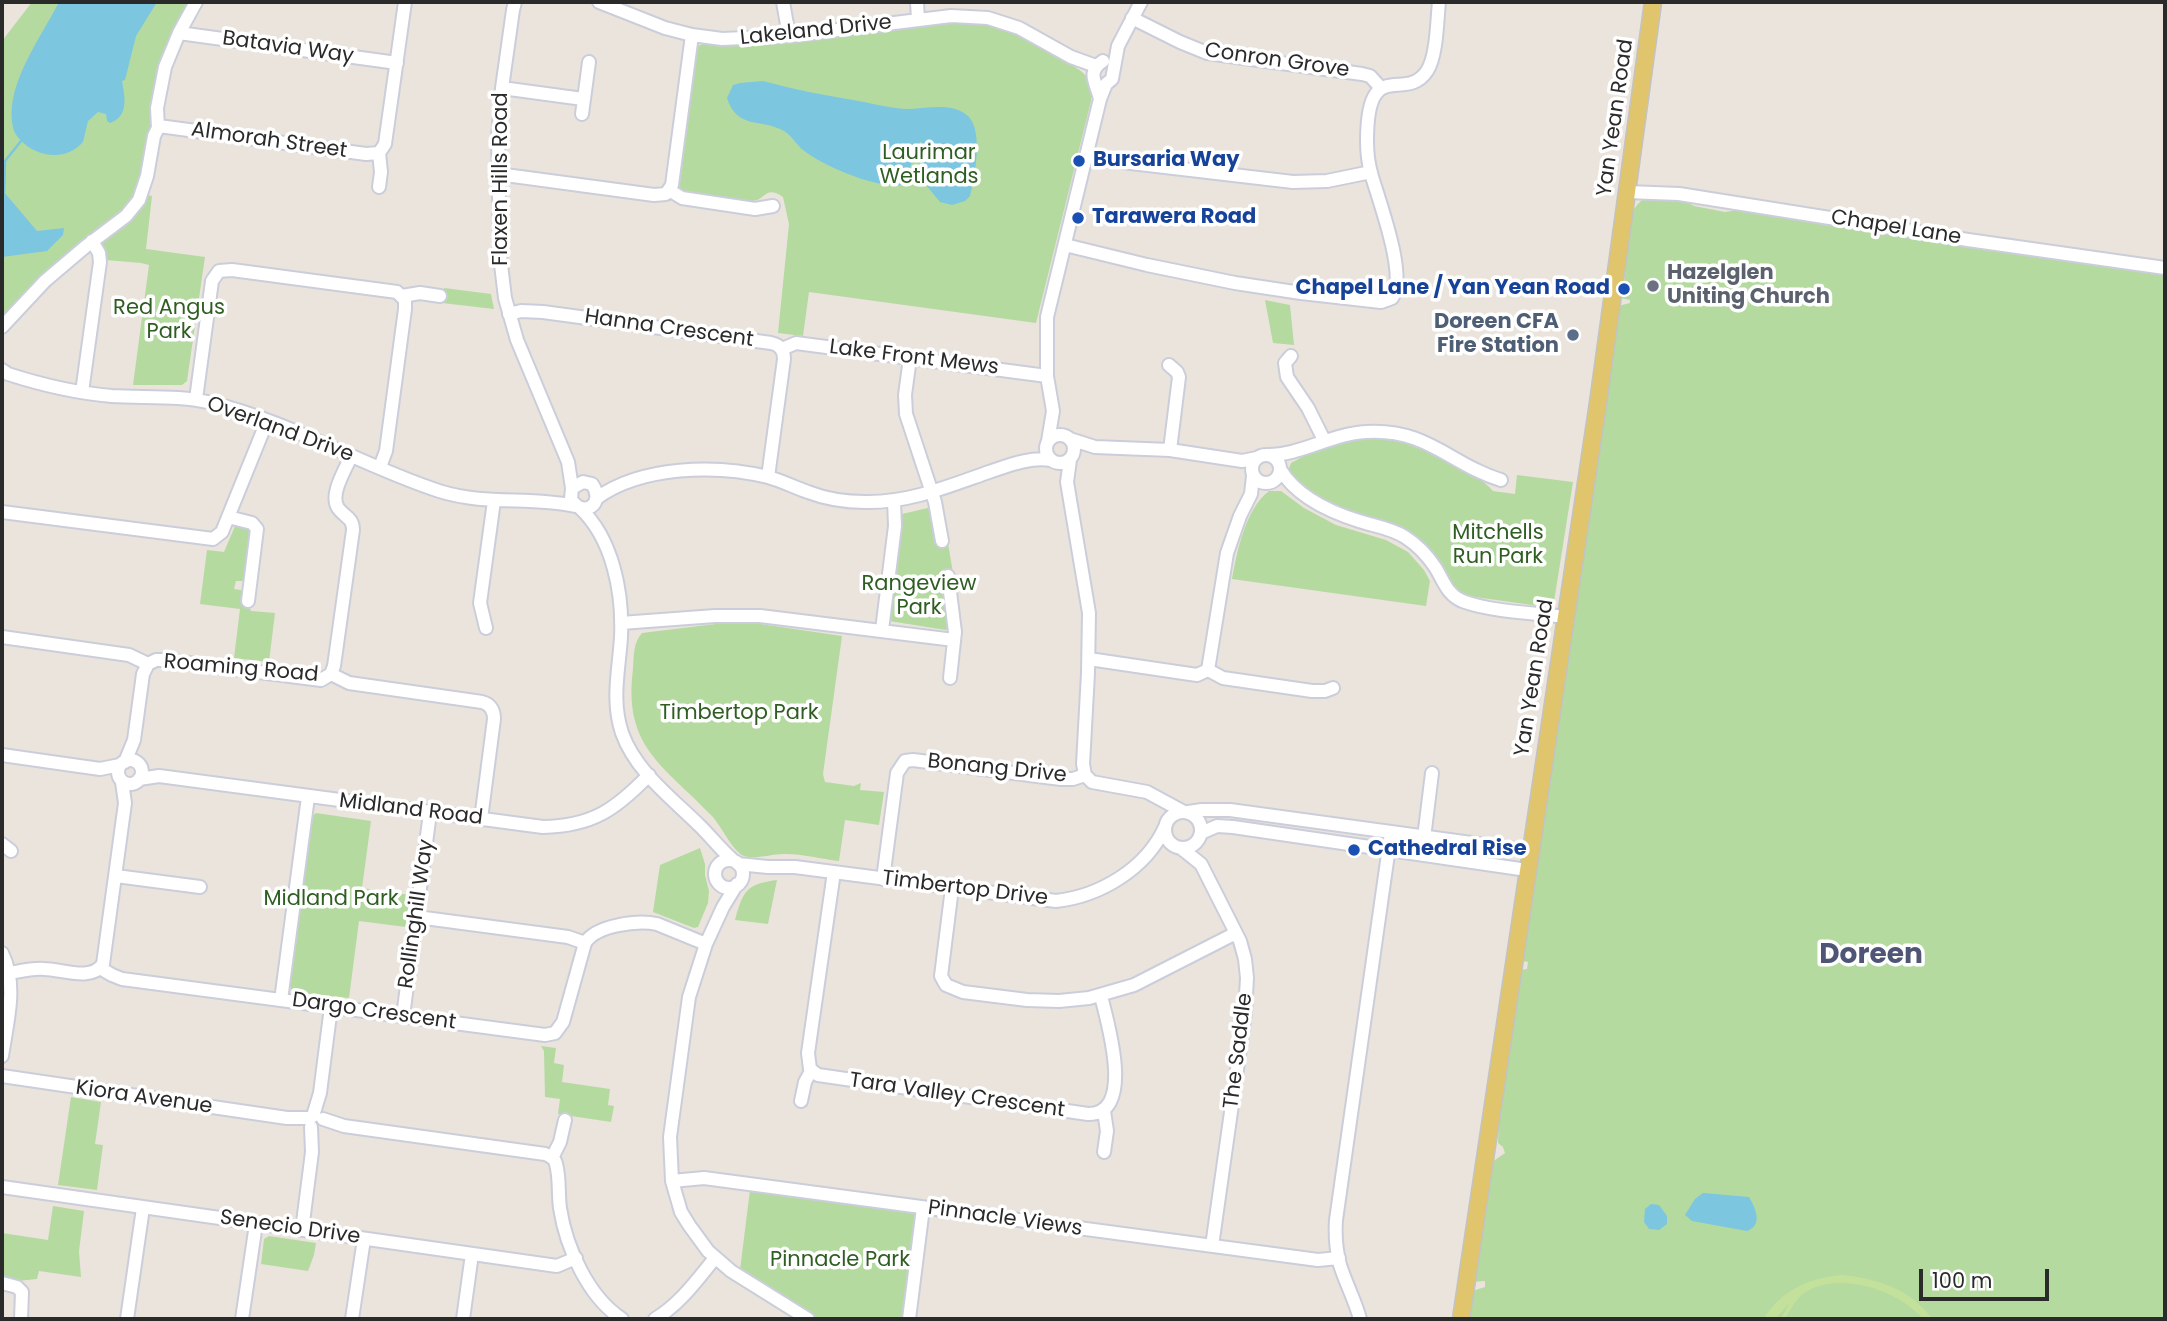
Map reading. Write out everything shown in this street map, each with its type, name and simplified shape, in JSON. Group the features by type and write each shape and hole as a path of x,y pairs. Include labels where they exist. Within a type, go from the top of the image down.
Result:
{"main road":[{"name":"Yan Yean Road","path":"1461,1319 1566,617 1653,2"}],"street":[{"path":"2,327 45,281 126,216 139,200 145,184 152,142 159,126 157,108 162,78 179,33 197,2"},
{"path":"379,187 379,153 385,144 405,2"},
{"name":"Lakeland Drive","path":"599,2 627,7 665,28 692,35 741,40 969,16 1002,21 1019,28 1100,73"},
{"path":"783,2 789,36"},
{"path":"917,2 918,20"},
{"path":"1067,482 1046,453 1053,411 1047,376 1047,317 1100,99 1100,73 1141,2"},
{"path":"1065,245 1147,265 1235,282 1301,293 1381,302 1388,300 1396,293 1397,269 1371,172 1367,135 1372,103 1374,95 1381,88 1414,81 1427,71 1432,58 1439,2"},
{"name":"Flaxen Hills Road","path":"513,4 498,137 500,256 509,314 522,355 568,462 572,489"},
{"name":"Conron Grove","path":"1132,18 1207,53 1362,74 1370,76 1381,88"},
{"name":"Batavia Way","path":"179,33 397,63"},
{"path":"498,174 654,195 662,195 669,190 672,185 692,35"},
{"path":"582,114 589,62"},
{"path":"502,88 583,99"},
{"name":"Almorah Street","path":"159,126 366,154 379,153"},
{"path":"1087,156 1293,182 1327,181 1371,172"},
{"path":"669,190 682,198 755,209 773,206"},
{"name":"Chapel Lane","path":"1627,192 1679,194 2165,268"},
{"path":"82,392 100,262 99,253 92,241"},
{"path":"196,400 212,281 219,271 232,270 397,292 402,296 405,309 386,451 380,467"},
{"path":"402,296 420,293 440,296"},
{"name":"Hanna Crescent","path":"509,314 522,311 543,312 771,342 782,349 784,359 768,477"},
{"name":"Lake Front Mews","path":"782,349 796,343 1047,376"},
{"path":"1291,356 1285,363 1285,371 1324,440"},
{"path":"910,358 905,395 906,414 932,491 942,541"},
{"path":"1169,365 1179,377 1170,450"},
{"name":"Overland Drive","path":"4,373 62,389 112,396 196,400 231,408 441,491 494,501 547,501 578,507"},
{"path":"1053,411 1074,447 1067,482 1089,613 1083,759 1085,775 1092,782 1139,790 1186,812 1199,822 1200,834"},
{"path":"2,512 210,539 219,535 228,517 267,421"},
{"path":"808,1319 718,1260 681,1212 672,1181 670,1137 689,997 706,944 723,907 739,883 742,870 633,756 619,721 616,686 621,623 614,570 596,526 571,499 572,489 579,482 621,484 655,475 707,470 768,477 810,493 847,501 894,501 1026,460 1059,435 1096,446 1170,450 1230,460 1250,460 1293,452 1349,433 1367,432 1405,435 1425,441 1502,480"},
{"path":"1026,460 1066,462 1096,446"},
{"path":"1251,494 1277,478 1285,459 1293,452"},
{"path":"331,674 353,530 351,520 338,508 335,495 351,456"},
{"path":"1208,670 1227,553 1251,494 1252,465 1262,457 1275,459 1292,485 1330,509 1405,537 1425,554 1447,589 1456,598 1481,605 1566,617"},
{"path":"1230,460 1245,467 1256,480 1292,485"},
{"name":"Flaxen Hills Road","path":"568,462 590,483"},
{"path":"590,483 597,491 596,526"},
{"path":"578,507 589,508 596,500 621,484"},
{"name":"Overland Drive","path":"547,501 572,489"},
{"path":"486,628 480,603 494,501"},
{"path":"882,630 895,532 894,501"},
{"path":"228,517 252,523 257,529 248,601"},
{"path":"948,576 954,640 950,678"},
{"path":"621,623 715,616 760,616 954,640"},
{"name":"Roaming Road","path":"2,637 129,655 148,664 165,660 321,680 331,674 349,683 489,704 494,712 494,719 481,819"},
{"path":"1089,659 1197,674 1208,670 1223,678 1318,692 1333,688"},
{"path":"10,973 43,969 90,974 100,968 105,954 143,674 148,664"},
{"name":"Midland Road","path":"2,755 543,827 589,820 617,806 649,775"},
{"name":"Bonang Drive","path":"883,878 897,773 905,761 1061,779 1085,775"},
{"path":"1418,854 1424,838 1432,773"},
{"path":"281,1000 308,797"},
{"path":"1156,797 1166,825 1167,839 1179,847 1193,845 1200,834 1211,827 1223,826 1527,870"},
{"path":"1166,825 1174,814 1230,810 1530,851"},
{"name":"Rollinghill Way","path":"403,1016 430,813"},
{"name":"Timbertop Drive","path":"736,862 768,867 795,867 1056,901 1096,892 1114,882 1149,853 1166,825"},
{"path":"1360,1319 1339,1258 1336,1220 1391,833"},
{"name":"The Saddle","path":"1200,834 1201,864 1236,933 1245,959 1247,994 1212,1246"},
{"path":"711,837 717,866 715,877 720,884 723,907"},
{"name":"Timbertop Drive","path":"1149,853 1179,847"},
{"name":"The Saddle","path":"1179,847 1201,864"},
{"path":"717,866 723,861 736,862"},
{"name":"Timbertop Drive","path":"739,883 768,867"},
{"path":"801,1101 805,1082 811,1071 808,1053 834,872"},
{"path":"116,876 200,887"},
{"path":"720,884 730,887 739,883"},
{"path":"952,888 941,969 946,985 963,992 1044,1001 1101,996 1149,978 1236,933"},
{"path":"417,917 568,937 585,943 590,936 605,929 649,922 706,944"},
{"name":"Dargo Crescent","path":"100,968 122,979 538,1034 555,1033 563,1022 585,943"},
{"path":"2,953 10,973 11,993 2,1056"},
{"path":"1101,996 1116,1062 1111,1100 1104,1111 1107,1130 1104,1152"},
{"path":"302,1230 331,1007"},
{"name":"Tara Valley Crescent","path":"811,1071 823,1077 1063,1111 1096,1114 1104,1111"},
{"name":"Kiora Avenue","path":"2,1076 552,1157"},
{"path":"565,1120 560,1142 552,1157 557,1165 558,1197 564,1227 576,1258 596,1293 620,1319"},
{"name":"Pinnacle Views","path":"672,1181 704,1178 1318,1260 1339,1258"},
{"name":"Senecio Drive","path":"2,1187 557,1266 576,1258"},
{"path":"127,1319 143,1208"},
{"path":"910,1319 923,1208"},
{"path":"242,1319 256,1224"},
{"path":"352,1319 364,1239"},
{"path":"463,1319 472,1254"},
{"path":"660,1318 704,1279 718,1260"},
{"path":"2,1283 17,1287 22,1292 21,1319"}],"green space":[{"path":"32,2 190,2 147,140 139,187 133,202 2,321 2,41"},
{"name":"Laurimar Wetlands","path":"950,21 981,23 1007,30 1075,67 1090,82 1091,101 1036,323 809,292 803,336 778,333 789,224 783,197 773,192 753,201 737,201 685,194 679,190 698,46 705,43 731,46 784,42"},
{"name":"Red Angus Park","path":"147,195 152,196 146,249 205,257 187,381 182,385 133,385 149,265 106,260 101,242 133,215"},
{"path":"1645,198 1679,198 1694,206 1725,212 1746,209 2165,273 2165,1319 1465,1319 1469,1292 1485,1287 1485,1281 1471,1282 1492,1162 1505,1153 1498,1143 1500,1094 1521,970 1527,969 1528,962 1522,961 1618,306 1630,303 1630,300 1620,298 1625,277 1628,223 1637,205"},
{"path":"444,288 491,294 494,309 442,303"},
{"path":"1265,300 1290,305 1294,345 1273,343"},
{"name":"Mitchells Run Park","path":"1365,437 1403,442 1425,449 1473,474 1493,491 1515,494 1517,475 1573,482 1553,608 1475,597 1459,592 1451,587 1434,557 1323,501 1286,477 1291,463 1327,446"},
{"name":"Mitchells Run Park","path":"1269,491 1281,491 1304,508 1336,525 1386,540 1408,552 1430,581 1426,606 1232,579 1240,543 1249,519 1254,508"},
{"name":"Rangeview Park","path":"932,507 938,542 948,543 953,573 950,626 946,630 889,621 888,617 902,514"},
{"path":"235,526 251,531 244,581 236,581 234,589 241,590 251,611 275,613 269,662 234,658 240,609 200,604 207,550 224,552"},
{"name":"Timbertop Park","path":"740,621 842,636 823,774 825,782 854,786 861,783 860,790 884,792 879,825 845,820 839,861 792,854 754,857 740,854 711,815 650,752 641,736 634,718 632,696 634,650 642,633"},
{"name":"Midland Park","path":"316,813 371,821 362,888 410,895 406,927 359,921 349,998 294,993 288,984 309,819"},
{"path":"700,848 709,891 708,903 698,927 694,928 653,912 660,865"},
{"path":"777,880 768,924 735,920 747,891 758,884"},
{"path":"541,1046 556,1048 554,1063 564,1065 562,1082 610,1089 608,1105 614,1106 611,1122 558,1114 560,1099 545,1097 544,1051"},
{"path":"71,1097 101,1102 95,1144 103,1145 97,1190 58,1185"},
{"name":"Pinnacle Park","path":"750,1190 914,1214 916,1221 904,1319 816,1319 801,1310 799,1305 740,1270"},
{"path":"53,1206 84,1211 79,1251 81,1277 39,1271 37,1279 17,1281 2,1277 2,1233 48,1240"},
{"path":"269,1236 316,1243 308,1271 261,1264 264,1239"},
{"path":"1842,1275 1893,1287 1914,1300 1932,1319 1923,1319 1899,1299 1884,1292 1867,1286 1834,1283 1818,1286 1804,1293 1785,1319 1781,1319 1790,1302 1775,1319 1764,1319 1779,1300 1797,1287 1818,1279"}],"water":[{"path":"59,2 157,2 136,36 125,80 122,81 124,106 120,116 110,123 106,114 98,112 88,121 83,142 79,146 66,153 51,155 36,151 20,140 15,133 12,117 13,100 25,65"},
{"path":"763,81 893,108 947,107 963,112 973,124 977,144 970,196 965,201 952,205 940,202 926,185 921,141 916,147 906,182 903,185 892,185 865,180 837,169 803,150 784,131 743,119 731,108 727,98 733,85"},
{"path":"4,192 37,231 64,228 63,235 47,251 2,257"},
{"path":"1703,1193 1749,1197 1756,1211 1755,1225 1747,1231 1692,1221 1685,1215 1695,1199"},
{"path":"1651,1204 1659,1205 1667,1216 1667,1224 1659,1230 1649,1229 1644,1222 1645,1209"}],"waterway":[{"path":"4,192 5,161 21,141"}],"place":[{"name":"Bursaria Way","path":"1079,161"},
{"name":"Tarawera Road","path":"1078,218"},
{"name":"Hazelglen Uniting Church","path":"1653,286"},
{"name":"Chapel Lane / Yan Yean Road","path":"1624,289"},
{"name":"Doreen CFA Fire Station","path":"1573,335"},
{"name":"Cathedral Rise","path":"1354,850"}],"district":[{"name":"Doreen","path":"1871,956"}]}
